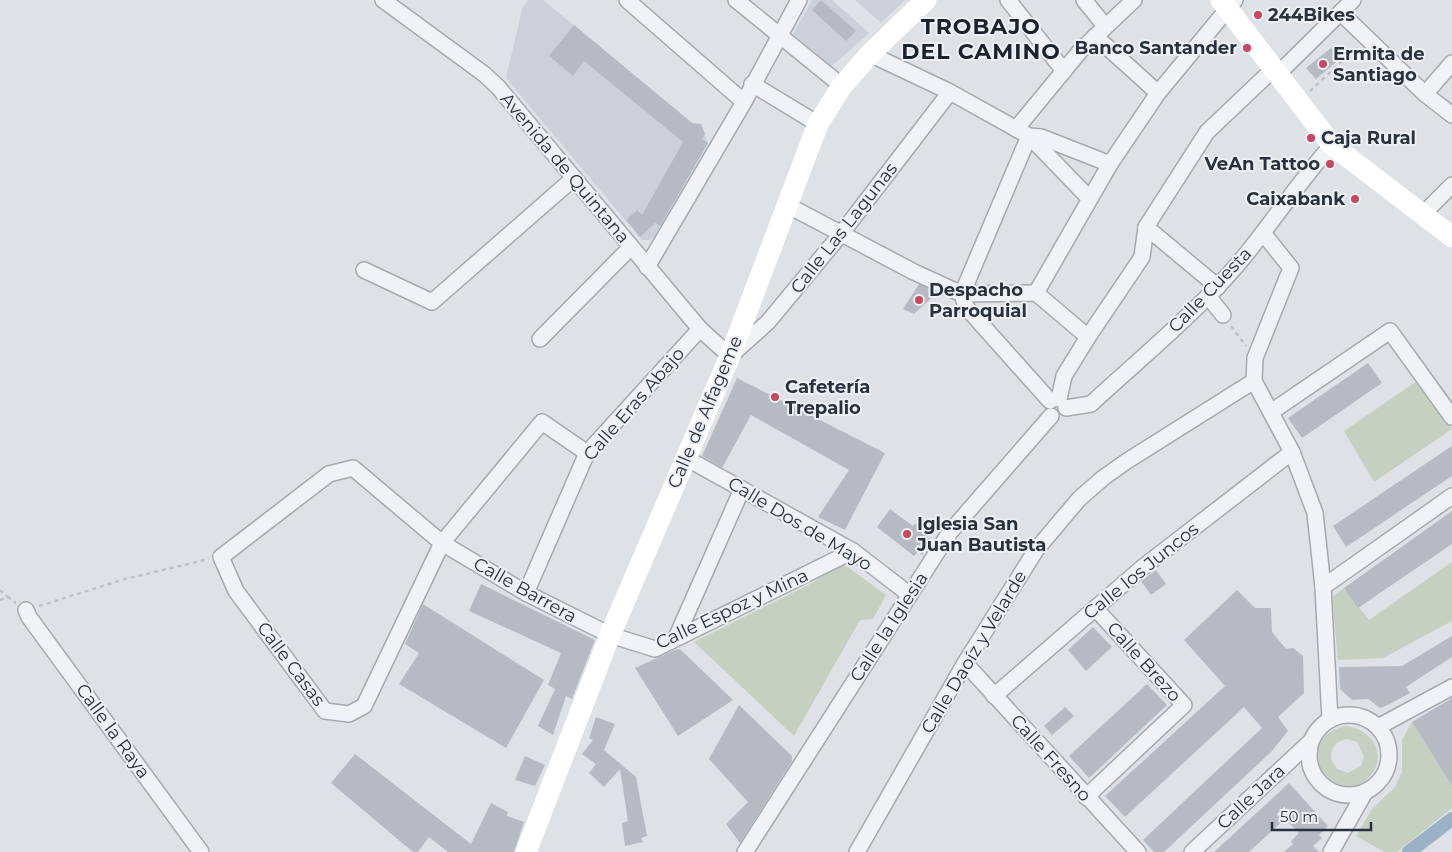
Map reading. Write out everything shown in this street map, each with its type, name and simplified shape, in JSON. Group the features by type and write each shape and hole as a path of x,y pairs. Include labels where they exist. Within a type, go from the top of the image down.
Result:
{"street":[{"name":"Avenida de Quintana","path":"383,0 484,74 498,87 700,329 730,356"},
{"path":"627,0 744,102"},
{"path":"736,0 842,86"},
{"path":"647,267 744,102 798,0"},
{"name":"Calle de Alfageme","path":"526,852 610,635 730,356 818,124 842,86 870,54 926,0"},
{"path":"1008,0 1064,72"},
{"path":"1084,0 1100,31 1158,93"},
{"path":"1056,406 966,307 962,294 1023,132 1064,72 1100,31 1134,0"},
{"name":"Calle la Iglesia","path":"1142,257 1146,227 1207,132 1353,0"},
{"path":"1036,293 1110,164 1158,93 1230,3 1279,68 1332,145 1425,212 1452,225"},
{"path":"1341,12 1425,94 1452,115"},
{"path":"870,54 950,92 1023,132 1041,136 1110,164"},
{"path":"1425,94 1452,63"},
{"path":"1279,68 1343,141 1385,176 1452,238"},
{"path":"752,84 818,124"},
{"name":"Calle Las Lagunas","path":"730,356 768,322 841,234 950,92"},
{"path":"1023,132 1089,198"},
{"path":"1332,145 1342,146 1367,166 1385,176"},
{"name":"Calle Cuesta","path":"1056,406 1091,404 1213,291 1263,233 1308,172 1332,145"},
{"path":"364,270 432,302 574,178"},
{"path":"1425,212 1452,185"},
{"path":"787,205 962,294 1036,293 1088,337"},
{"path":"1146,227 1213,291 1223,315"},
{"path":"1263,233 1291,268 1255,358 1254,381 1292,452 1315,513 1323,587 1330,720"},
{"name":"Calle la Iglesia","path":"745,852 950,532 1056,406 1064,376 1088,337 1142,257 1162,241"},
{"path":"540,339 631,247"},
{"name":"Calle Eras Abajo","path":"526,593 587,453 700,329"},
{"path":"1271,412 1390,331 1452,417"},
{"name":"Calle Daoíz y Velarde","path":"857,852 965,663 1036,550 1079,499 1111,472 1254,381"},
{"name":"Calle Casas","path":"220,557 236,591 325,711 349,714 364,706 442,543 542,422 587,453"},
{"name":"Calle los Juncos","path":"994,696 1143,567 1292,452"},
{"name":"Calle Dos de Mayo","path":"686,458 853,551 910,595"},
{"name":"Calle Barrera","path":"220,557 329,474 353,468 442,543 526,593 610,635"},
{"path":"676,638 742,489"},
{"path":"1323,587 1452,496"},
{"name":"Calle Espoz y Mina","path":"610,635 654,649 853,551"},
{"name":"Calle Brezo","path":"1086,798 1184,705 1095,608"},
{"name":"Calle la Raya","path":"26,610 29,617 201,852"},
{"name":"Calle Fresno","path":"965,663 1086,798 1138,852"},
{"path":"1378,727 1452,687"},
{"path":"1355,715 1378,727 1387,744 1388,762 1377,784 1365,792 1348,795 1333,792 1321,784 1312,772 1308,757 1310,742 1318,729 1330,720 1342,716 1355,715"},
{"name":"Calle Jara","path":"1192,852 1310,742"},
{"path":"1331,852 1365,792"}],"path":[{"path":"1315,99 1309,92 1362,42"},
{"path":"1223,315 1255,358"},
{"path":"0,590 26,610 125,579 220,557"},
{"path":"0,600 8,597"}],"shaded area":[{"path":"528,0 543,0 695,125 701,124 708,143 656,235 650,240 642,240 506,78 522,9"},
{"path":"812,0 832,0 869,33 832,66 793,34"},
{"path":"855,0 905,0 881,23"}],"green space":[{"path":"1417,381 1452,429 1374,482 1344,431"},
{"path":"1452,562 1452,621 1383,658 1338,660 1332,597 1344,588 1369,620"},
{"path":"842,563 886,595 873,619 860,620 794,736 694,642 810,584"},
{"path":"1412,722 1452,786 1452,808 1397,852 1384,852 1356,836 1372,809 1395,787 1402,772 1402,740"},
{"path":"1346,726 1361,731 1373,742 1378,756 1377,764 1373,772 1361,784 1347,787 1334,782 1324,772 1318,760 1318,746 1327,734","holes":["1347,739 1357,742 1364,756 1361,766 1348,773 1337,769 1331,759 1334,746 1339,741"]}],"building":[{"path":"821,0 856,31 846,41 812,10"},
{"path":"574,25 692,123 701,124 705,134 702,139 708,143 660,226 655,223 640,237 626,220 637,210 642,215 683,142 584,61 573,76 549,56"},
{"name":"Ermita de Santiago","path":"1331,48 1340,59 1316,79 1306,68"},
{"name":"Despacho Parroquial","path":"919,284 937,293 914,314 903,309"},
{"path":"1368,363 1382,383 1302,438 1288,418"},
{"path":"737,378 885,453 845,530 818,517 849,470 751,415 722,468 702,456"},
{"path":"1452,446 1452,476 1346,547 1333,526"},
{"name":"Iglesia San Juan Bautista","path":"890,509 913,526 918,521 931,531 927,537 933,541 922,555 918,551 914,556 877,527"},
{"path":"1452,511 1452,544 1358,608 1344,588"},
{"path":"1156,570 1166,584 1151,595 1141,581"},
{"path":"481,584 595,640 572,699 566,696 553,735 538,726 555,689 548,685 561,653 469,611"},
{"path":"1237,590 1255,608 1271,608 1272,632 1286,649 1293,648 1303,656 1304,693 1278,717 1288,731 1272,751 1164,852 1154,852 1143,840 1262,728 1244,707 1125,817 1105,796 1225,686 1184,640"},
{"path":"423,604 544,680 506,748 399,684 419,653 405,644"},
{"path":"1093,627 1112,647 1086,671 1068,650"},
{"path":"1452,636 1452,657 1406,687 1410,693 1386,706 1380,708 1368,699 1352,700 1340,689 1339,667 1402,666"},
{"path":"677,649 681,650 733,700 678,736 635,668"},
{"path":"1147,684 1167,705 1089,778 1069,756"},
{"path":"1452,698 1452,786 1412,722"},
{"path":"739,705 792,756 792,761 740,843 726,824 748,802 709,759"},
{"path":"1065,707 1074,716 1052,735 1044,726"},
{"path":"596,717 615,724 604,750 636,777 647,836 641,838 643,842 625,846 622,823 628,821 620,769 604,787 589,773 596,764 582,754 593,740 589,738"},
{"path":"355,754 471,844 491,803 508,812 507,816 524,822 514,852 448,852 429,837 418,852 413,852 331,783"},
{"path":"525,756 545,765 535,786 515,780"},
{"path":"1289,783 1328,826 1319,835 1322,838 1313,846 1319,852 1284,852 1293,844 1291,841 1299,833 1285,819 1249,852 1214,852"}],"waterway":[{"path":"1409,852 1452,819"}],"place":[{"name":"244Bikes","path":"1258,15"},
{"name":"Banco Santander","path":"1247,48"},
{"name":"Ermita de Santiago","path":"1323,64"},
{"name":"Caja Rural","path":"1311,138"},
{"name":"VeAn Tattoo","path":"1330,164"},
{"name":"Caixabank","path":"1355,199"},
{"name":"Despacho Parroquial","path":"919,300"},
{"name":"Cafetería Trepalio","path":"775,397"},
{"name":"Iglesia San Juan Bautista","path":"907,534"}],"district":[{"name":"TROBAJO DEL CAMINO","path":"981,38"}]}
